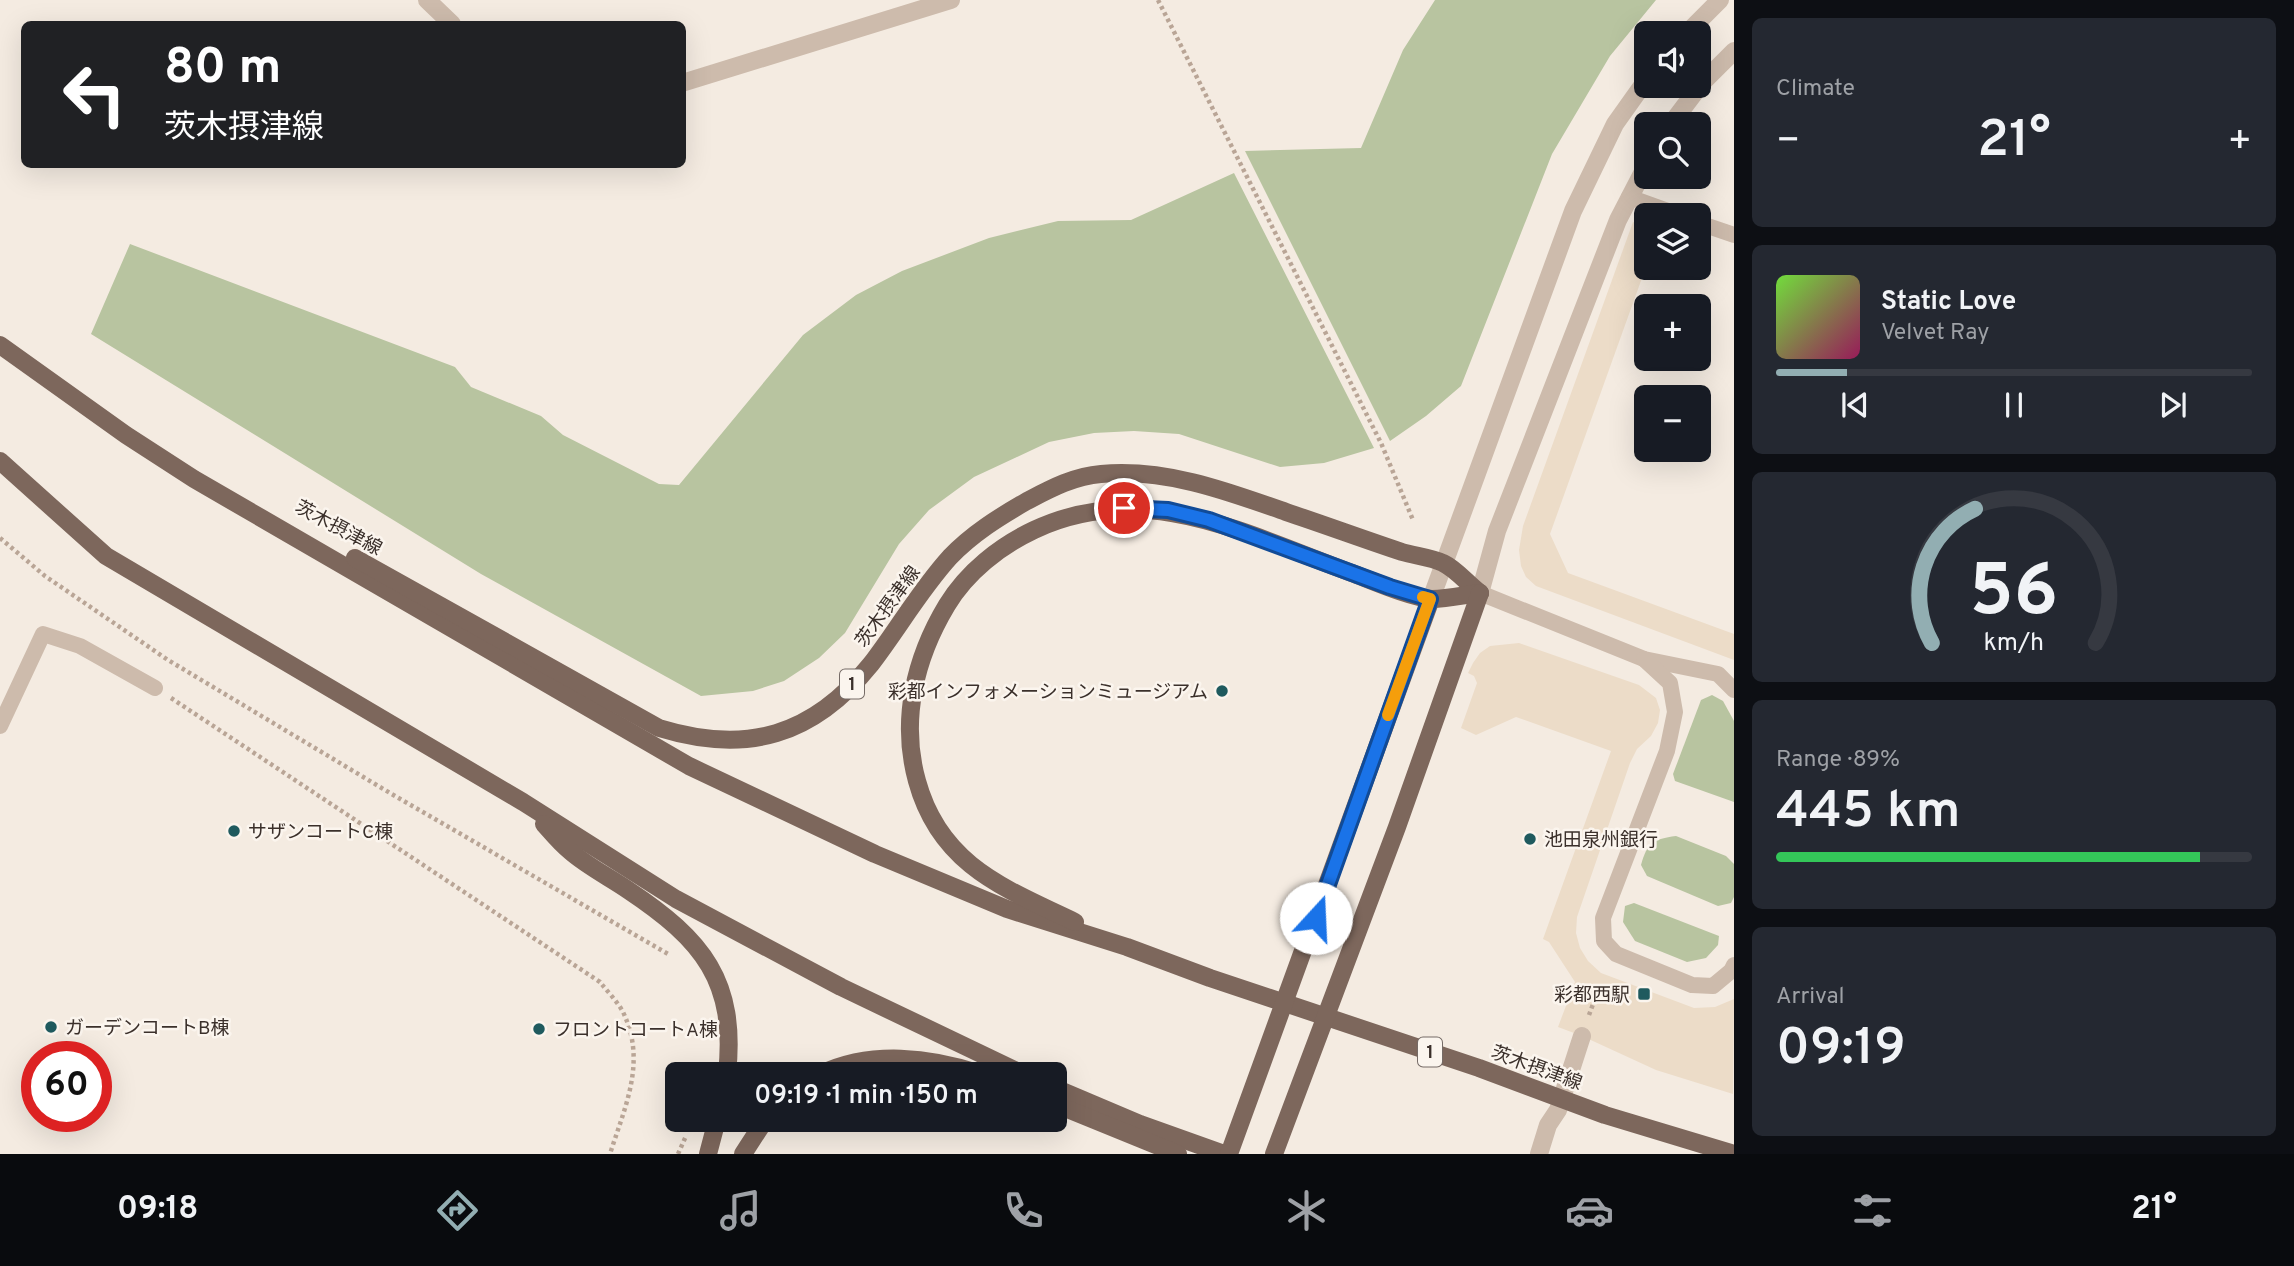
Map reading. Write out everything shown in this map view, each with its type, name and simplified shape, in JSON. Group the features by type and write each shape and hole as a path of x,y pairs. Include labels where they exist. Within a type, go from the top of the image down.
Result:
{"main road":[{"name":"茨木摂津線","path":"0,345 194,479 689,766 736,790 875,854 1007,909 1127,947 1210,978 1479,1068 1605,1115 1734,1154"},
{"path":"0,461 106,556 523,802 676,899 841,987 998,1062"},
{"name":"茨木摂津線","path":"194,479 322,540 659,728 706,740 733,741 765,736 797,726 820,712 841,696 870,664 930,582 962,546 1009,511 1054,487 1083,477 1102,474 1176,478 1214,487 1402,552 1443,563 1480,593"},
{"name":"茨木摂津線","path":"1127,947 1022,897 975,870 953,849 927,812 911,754 911,714 915,681 930,636 952,597 966,580 992,555 1020,536 1075,514 1098,509 1124,508 1168,510 1209,520 1390,587 1430,599 1480,593"},
{"path":"1275,1154 1350,955 1480,593"},
{"path":"1067,1093 1140,1124 1226,1154 1307,943 1430,599"},
{"path":"523,802 570,852 660,912 684,933 703,956 712,969 727,1011 730,1034 728,1062"},
{"path":"854,1062 896,1058 934,1062"},
{"path":"1067,1109 1178,1154"},
{"path":"708,1154 714,1132"},
{"path":"743,1154 757,1132"}],"street":[{"path":"427,0 449,21"},
{"path":"686,82 951,0"},
{"path":"1699,21 1720,0"},
{"path":"1680,112 1702,83 1734,51"},
{"path":"1430,599 1573,211 1615,124 1634,97"},
{"path":"1480,593 1497,531 1618,220 1634,188"},
{"path":"1539,1154 1548,1125 1558,1110 1582,1036"}],"lane":[{"path":"1629,197 1646,203"},
{"path":"1711,227 1734,235"},
{"path":"1480,593 1644,659 1718,674 1734,690"},
{"path":"0,726 43,634 80,646 155,688"},
{"path":"1644,659 1670,683 1675,712 1667,751 1603,918 1604,941 1616,954 1692,985 1713,986 1731,971 1734,965"}],"path":[{"path":"1158,0 1381,443 1412,520"},
{"path":"0,538 45,576 168,660 672,957"},
{"path":"155,688 600,982 622,1011 634,1049 635,1071 610,1154"}],"green space":[{"path":"1435,0 1656,0 1639,21 1634,21 1634,27 1610,56 1552,154 1461,386 1426,416 1390,441 1245,151 1361,148 1403,50"},
{"path":"1234,173 1374,448 1324,463 1280,467 1179,434 1134,431 1094,433 1049,442 974,477 929,510 899,544 845,633 819,658 784,681 753,691 701,696 481,574 91,334 130,244 455,367 471,387 541,416 563,435 659,484 679,485 803,335 856,295 902,271 989,238 1058,221 1131,220"},
{"path":"1712,695 1723,701 1734,721 1734,802 1675,781 1673,774 1701,700"},
{"path":"1676,836 1726,856 1734,864 1734,897 1731,903 1718,906 1647,876 1641,865 1649,847 1656,841"},
{"path":"1634,903 1719,936 1718,945 1706,958 1687,962 1635,941 1623,922 1625,906"}],"shaded area":[{"path":"1633,222 1634,280 1641,280 1550,534 1568,573 1734,634 1734,660 1536,586 1526,577 1521,566 1519,550 1523,526"},
{"path":"1519,643 1639,685 1656,698 1660,710 1658,723 1651,736 1637,749 1630,763 1577,917 1576,933 1580,948 1588,961 1601,973 1694,1008 1715,1007 1734,999 1733,1094 1656,1070 1558,1027 1575,982 1549,942 1543,939 1611,751 1516,717 1476,735 1461,728 1477,683 1474,676 1468,673 1473,663 1480,653 1490,646"}],"slow traffic":[{"path":"1388,715 1430,599 1423,597"}],"place":[{"name":"彩都インフォメーションミュージアム","path":"1222,691"},
{"name":"サザンコートC棟","path":"234,831"},
{"name":"池田泉州銀行","path":"1530,839"},
{"name":"彩都西駅","path":"1644,994"},
{"name":"ガーデンコートB棟","path":"51,1027"},
{"name":"フロントコートA棟","path":"539,1029"}],"route":[{"path":"1124,508 1168,510 1209,520 1390,587 1430,599 1316,918"}]}
